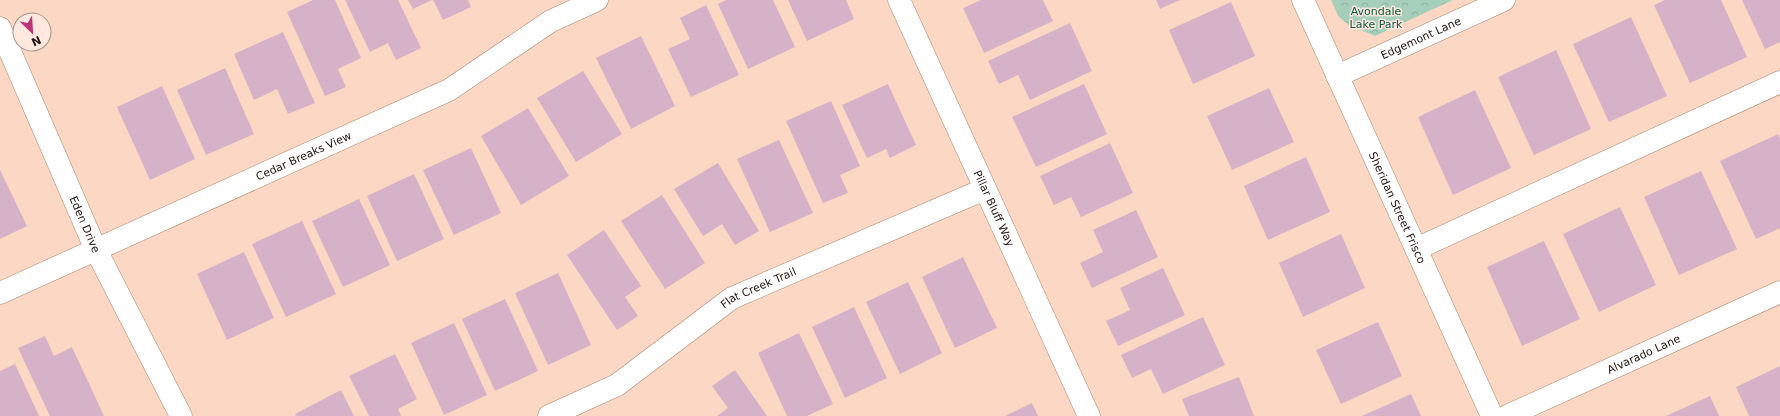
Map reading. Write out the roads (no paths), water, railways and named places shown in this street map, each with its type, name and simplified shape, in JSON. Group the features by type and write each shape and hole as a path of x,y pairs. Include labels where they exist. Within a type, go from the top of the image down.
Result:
{"street":[{"name":"Cedar Breaks View","path":"0,293 449,90 551,21 597,0"},
{"name":"Pillar Bluff Way","path":"899,0 1089,416"},
{"name":"Sheridan Street Frisco","path":"1302,0 1492,416"},
{"name":"Edgemont Lane","path":"1337,76 1504,0"},
{"name":"Eden Drive","path":"0,28 96,250 182,416"},
{"path":"1416,249 1780,82"},
{"name":"Flat Creek Trail","path":"550,416 617,385 732,298 985,189"},
{"name":"Alvarado Lane","path":"1507,416 1780,292"}],"park label":[{"name":"Avondale Lake Park","path":"1376,17"}]}
